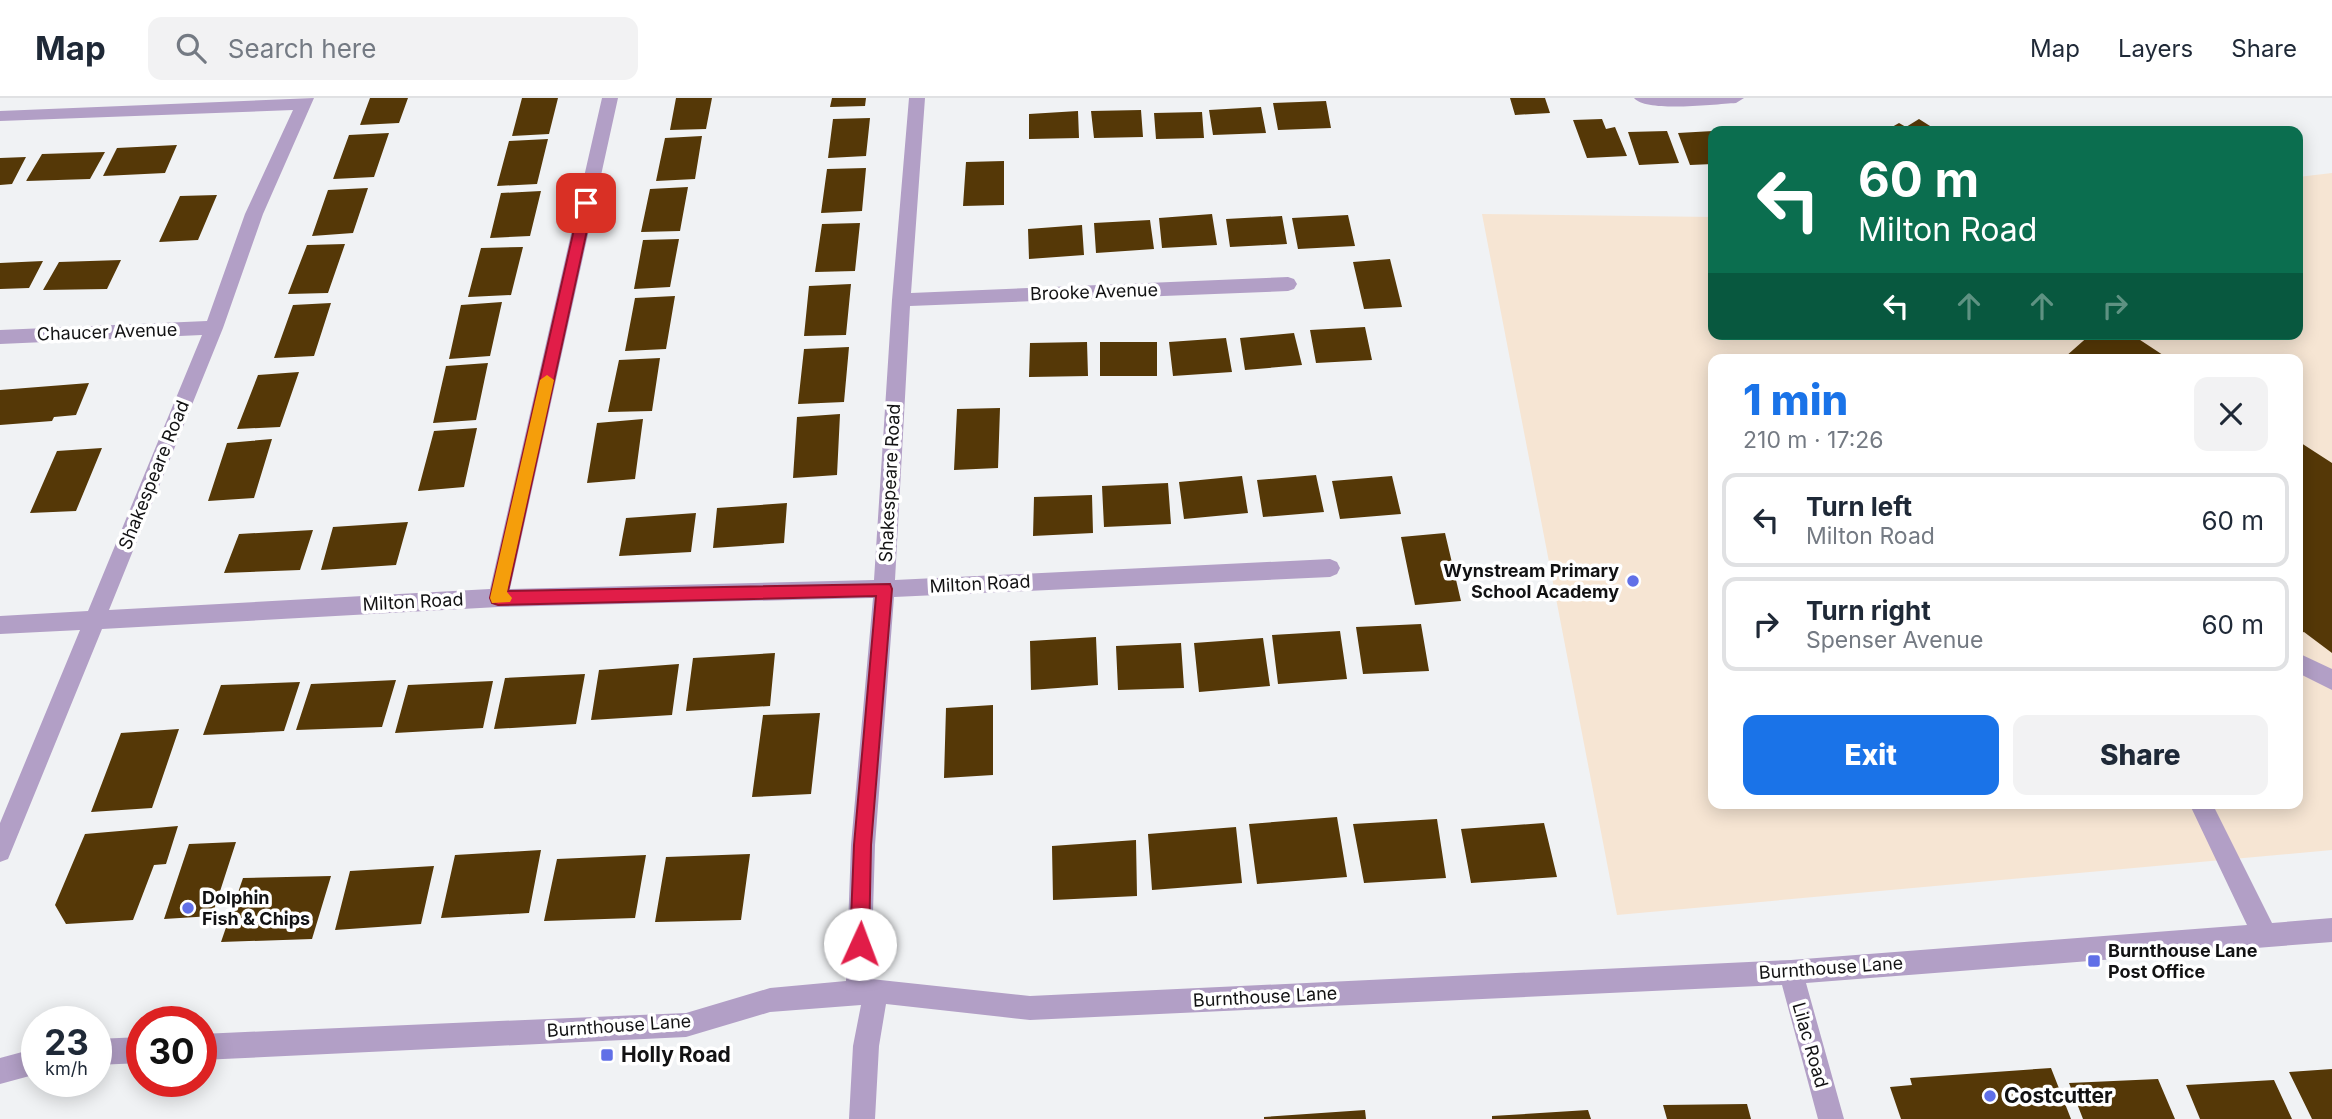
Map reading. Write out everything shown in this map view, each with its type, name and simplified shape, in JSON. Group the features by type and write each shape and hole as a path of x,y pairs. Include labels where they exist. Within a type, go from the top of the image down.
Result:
{"street":[{"path":"498,598 610,98"},
{"name":"Shakespeare Road","path":"867,992 863,845 884,589 901,300 917,98"},
{"path":"1642,98 1668,101 1736,98"},
{"path":"0,116 305,101"},
{"name":"Shakespeare Road","path":"0,851 214,328 254,214 305,101"},
{"name":"Brooke Avenue","path":"901,300 1288,284"},
{"name":"Chaucer Avenue","path":"0,337 214,328"},
{"name":"Milton Road","path":"0,625 498,598 884,589 1330,568"},
{"path":"2303,665 2332,680"},
{"path":"2203,809 2265,935"},
{"name":"Burnthouse Lane","path":"217,1046 686,1025 770,1000 867,992 1030,1008 1791,972 2332,930"},
{"name":"Lilac Road","path":"1791,972 1831,1119"},
{"path":"862,1119 867,992"},
{"path":"0,1071 21,1065"}],"shaded area":[{"name":"Wynstream Primary School Academy","path":"2332,173 2332,850 1617,915 1482,214 1708,217 1708,340 2303,340 2303,176"}],"building":[{"path":"370,98 408,98 399,123 360,125"},
{"path":"522,98 558,98 549,134 512,136"},
{"path":"676,98 712,98 706,129 670,130"},
{"path":"832,98 866,98 865,106 830,107"},
{"path":"1510,98 1545,98 1550,113 1515,115"},
{"path":"1326,101 1331,128 1278,130 1273,103"},
{"path":"1261,107 1266,133 1213,135 1209,110"},
{"path":"1141,110 1143,137 1094,138 1091,111"},
{"path":"1078,111 1079,138 1029,139 1029,114"},
{"path":"1202,112 1204,138 1156,139 1154,113"},
{"path":"870,118 866,156 828,158 833,119"},
{"path":"1602,119 1606,129 1615,127 1627,156 1587,158 1573,120"},
{"path":"1919,119 1930,126 1908,126"},
{"path":"1667,131 1679,163 1639,165 1628,132"},
{"path":"1708,131 1708,164 1690,165 1678,133"},
{"path":"389,133 374,177 333,179 349,135"},
{"path":"702,136 695,179 656,181 665,138"},
{"path":"548,139 537,184 497,186 509,141"},
{"path":"177,145 165,173 103,176 117,148"},
{"path":"105,152 90,179 26,181 42,154"},
{"path":"26,157 12,184 0,185 0,158"},
{"path":"1004,161 1004,205 963,206 966,162"},
{"path":"866,168 862,211 821,213 827,169"},
{"path":"688,187 680,231 641,232 650,189"},
{"path":"368,188 353,233 312,236 328,190"},
{"path":"541,191 530,236 490,238 501,193"},
{"path":"217,195 198,240 159,242 180,196"},
{"path":"1212,214 1217,245 1162,248 1159,218"},
{"path":"1348,215 1355,246 1298,249 1292,218"},
{"path":"1282,216 1287,244 1230,247 1226,219"},
{"path":"1150,220 1154,249 1096,253 1094,223"},
{"path":"860,223 855,271 815,272 822,224"},
{"path":"1082,225 1084,255 1029,259 1028,229"},
{"path":"679,239 670,287 634,289 643,240"},
{"path":"345,244 328,293 288,294 307,245"},
{"path":"523,247 511,295 468,297 481,248"},
{"path":"1390,259 1402,307 1364,309 1353,262"},
{"path":"121,260 107,289 43,290 59,262"},
{"path":"43,261 29,288 0,289 0,263"},
{"path":"851,284 846,335 804,336 809,286"},
{"path":"675,296 666,349 625,351 635,298"},
{"path":"502,302 490,356 449,359 461,305"},
{"path":"331,303 314,356 274,358 293,305"},
{"path":"1365,327 1372,360 1316,363 1310,330"},
{"path":"1294,333 1302,365 1245,370 1240,338"},
{"path":"1226,338 1232,372 1173,376 1169,342"},
{"path":"2084,340 2140,340 2161,354 2068,354"},
{"path":"1087,342 1088,376 1029,377 1030,343"},
{"path":"1100,342 1157,342 1157,376 1100,376"},
{"path":"849,347 844,402 798,404 804,349"},
{"path":"660,358 652,411 608,412 619,360"},
{"path":"488,363 476,420 433,423 446,366"},
{"path":"299,372 280,427 237,429 258,375"},
{"path":"89,383 76,415 54,417 52,421 0,425 0,390"},
{"path":"1000,408 998,468 954,470 957,409"},
{"path":"840,414 837,475 793,478 797,417"},
{"path":"643,419 635,479 587,483 597,423"},
{"path":"477,428 464,487 418,491 434,431"},
{"path":"272,439 254,498 208,501 227,443"},
{"path":"2303,444 2332,463 2332,653 2304,632"},
{"path":"102,448 76,511 30,513 57,451"},
{"path":"1316,475 1324,512 1263,517 1257,480"},
{"path":"1242,476 1248,513 1184,519 1179,482"},
{"path":"1392,476 1401,514 1340,519 1332,481"},
{"path":"1168,483 1171,524 1104,527 1102,486"},
{"path":"1092,495 1093,533 1033,536 1034,497"},
{"path":"787,503 784,543 713,548 717,508"},
{"path":"696,513 691,552 619,556 626,518"},
{"path":"408,522 396,565 321,570 333,527"},
{"path":"313,530 300,570 224,573 239,534"},
{"path":"1445,533 1461,601 1415,605 1401,537"},
{"path":"1421,624 1429,671 1363,674 1356,627"},
{"path":"1340,631 1347,679 1278,684 1272,635"},
{"path":"1096,637 1098,685 1031,690 1030,641"},
{"path":"1263,638 1270,686 1199,692 1194,643"},
{"path":"1181,643 1184,688 1118,690 1116,646"},
{"path":"775,653 770,706 686,711 693,658"},
{"path":"679,664 672,715 591,720 599,670"},
{"path":"585,674 576,724 494,729 505,678"},
{"path":"396,680 382,727 296,730 311,684"},
{"path":"493,681 483,728 395,733 408,685"},
{"path":"300,682 284,731 203,735 221,685"},
{"path":"993,705 993,775 944,778 946,708"},
{"path":"820,713 811,794 752,797 763,715"},
{"path":"179,729 152,808 91,812 121,733"},
{"path":"1337,817 1347,877 1257,884 1249,824"},
{"path":"1437,819 1446,878 1364,883 1353,824"},
{"path":"1544,823 1557,877 1471,883 1461,829"},
{"path":"178,826 166,864 154,865 133,920 66,924 55,905 85,834"},
{"path":"1236,827 1242,883 1152,890 1148,834"},
{"path":"1136,840 1137,896 1053,900 1052,846"},
{"path":"236,842 212,916 164,919 189,844"},
{"path":"541,850 529,913 441,918 455,855"},
{"path":"750,854 741,920 655,922 666,857"},
{"path":"646,855 635,918 544,921 557,859"},
{"path":"434,866 421,924 335,930 350,871"},
{"path":"331,876 312,939 221,942 243,878"},
{"path":"2051,1068 2071,1119 1901,1119 1890,1087 1912,1085 1910,1078"},
{"path":"2332,1069 2332,1119 2312,1119 2289,1072"},
{"path":"2158,1079 2175,1119 2083,1119 2069,1083"},
{"path":"2274,1080 2292,1119 2200,1119 2186,1085"},
{"path":"1747,1104 1751,1119 1667,1119 1663,1105"},
{"path":"1365,1110 1366,1119 1264,1119 1264,1117"},
{"path":"1588,1110 1591,1119 1492,1119 1492,1116"}],"slow traffic":[{"path":"504,598 498,598 547,380"}],"place":[{"name":"Wynstream Primary School Academy","path":"1633,581"},
{"name":"Dolphin Fish & Chips","path":"188,908"},
{"name":"Burnthouse Lane Post Office","path":"2094,961"},
{"name":"Holly Road","path":"607,1055"},
{"name":"Costcutter","path":"1990,1096"}],"route":[{"path":"586,203 498,598 884,589 863,845 860,944"}]}
